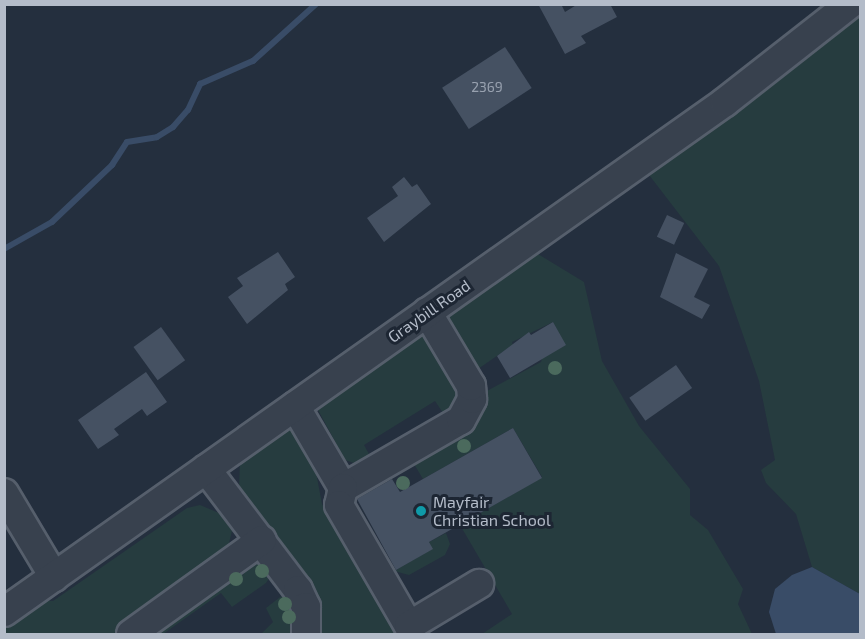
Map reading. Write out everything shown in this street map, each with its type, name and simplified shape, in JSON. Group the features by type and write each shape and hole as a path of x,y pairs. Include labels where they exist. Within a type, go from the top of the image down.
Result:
{"street":[{"name":"Graybill Road","path":"4,612 725,102 850,4"},
{"path":"343,488 461,420 468,410 472,399 466,374 427,312"},
{"path":"295,406 343,488 339,505 409,626 479,584"},
{"path":"207,469 303,598 308,617 306,634"},
{"path":"4,493 54,577"},
{"path":"131,634 262,540"}],"green space":[{"path":"860,7 860,594 812,567 796,514 766,483 761,470 775,460 759,381 719,266 646,171"},
{"path":"533,251 584,282 602,361 639,426 690,489 690,515 708,530 743,589 738,604 752,634 482,634 512,614 460,525 542,477 513,428 423,479 414,464 474,426 485,392 541,362 553,322 512,342 513,345 475,371 449,330 445,313"},
{"path":"424,332 459,387 456,405 445,416 435,401 364,445 369,454 366,458 354,463 345,460 317,408"},
{"path":"287,427 294,429 315,467 322,504 396,634 316,634 308,585 239,487 240,461"},
{"path":"200,505 219,513 232,531 227,551 113,634 5,634 4,627 40,601 53,601 187,508"},
{"path":"446,533 450,544 445,555 409,575 394,571 432,549 429,542"},
{"path":"260,559 270,577 266,583 232,607 221,593 163,634 150,634"},
{"path":"284,594 294,602 294,634 261,634 273,622 266,608"}],"water":[{"path":"812,567 860,594 860,634 776,634 769,612 775,589 792,575"}],"building":[{"path":"538,4 561,4 565,12 578,4 610,4 617,17 581,36 586,43 565,54"},
{"path":"505,47 532,88 469,129 442,88"},
{"path":"404,177 412,187 417,184 431,204 384,242 367,218 398,196 392,187"},
{"path":"667,215 684,223 674,245 657,237"},
{"path":"278,252 295,277 285,284 288,290 247,324 228,297 243,286 237,278"},
{"path":"676,253 708,269 694,297 710,305 702,319 660,297"},
{"path":"553,322 566,345 510,378 497,356 529,332 531,335"},
{"path":"161,327 185,360 158,380 133,347"},
{"path":"676,365 692,388 645,421 629,398"},
{"path":"146,372 167,402 147,416 142,409 114,429 119,435 98,449 78,420"},
{"name":"Mayfair Christian School","path":"513,428 542,478 429,542 433,549 396,570 357,499 392,479 400,492"}],"waterway":[{"path":"4,249 52,222 112,165 127,142 157,137 173,127 188,110 200,84 253,61 316,4"}],"place":[{"name":"Mayfair Christian School","path":"421,511"}]}
